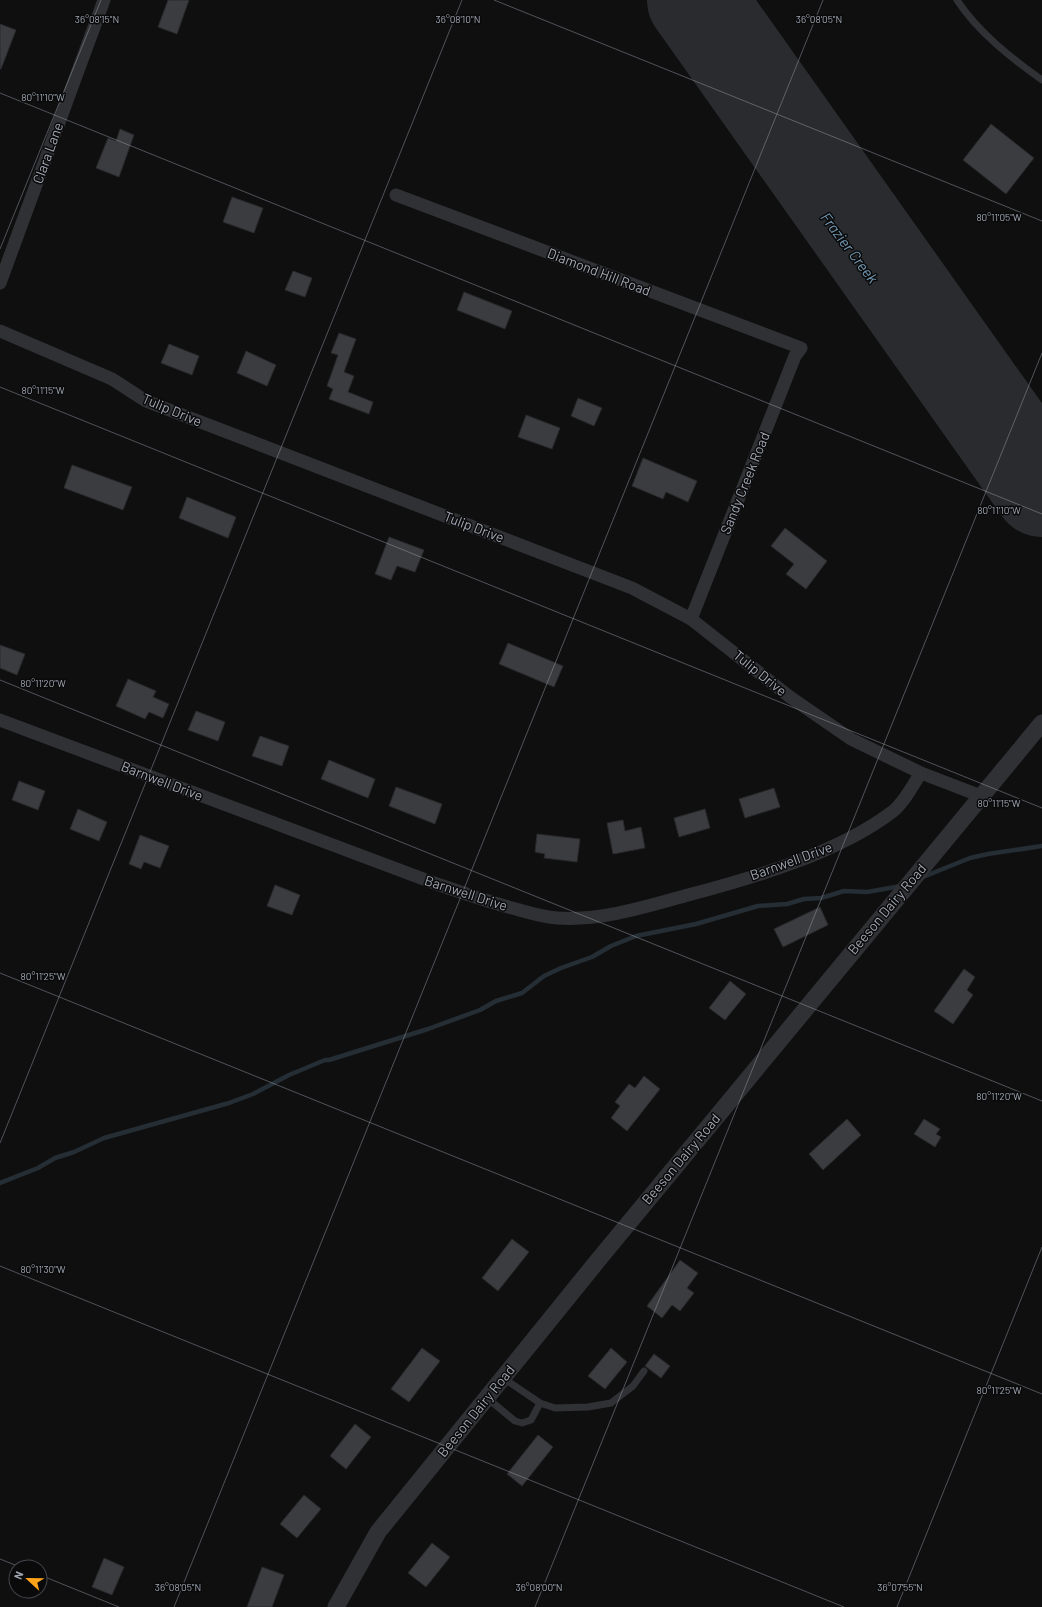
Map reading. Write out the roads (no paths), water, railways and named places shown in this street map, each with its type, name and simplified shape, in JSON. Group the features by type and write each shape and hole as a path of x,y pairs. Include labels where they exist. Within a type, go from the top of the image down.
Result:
{"street":[{"name":"Clara Lane","path":"0,283 104,0"},
{"name":"Diamond Hill Road","path":"396,195 801,348"},
{"name":"Tulip Drive","path":"0,331 112,379 146,401 632,588 691,619 790,697 851,739 920,773 981,796"},
{"name":"Sandy Creek Road","path":"691,619 795,356 801,348"},
{"name":"Barnwell Drive","path":"0,720 478,899 530,913 556,918 602,916 648,906 718,887 800,860 830,847 877,823 893,811 902,801 920,773"},
{"name":"Beeson Dairy Road","path":"336,1607 378,1532 599,1259 1042,723"}],"lane":[{"path":"957,0 968,16 989,37 1021,65 1042,80"},
{"path":"502,1378 540,1402 555,1408 588,1407 611,1403 633,1386 644,1371"},
{"path":"487,1398 515,1421 522,1423 531,1420 540,1402"}],"waterway":[{"name":"Frazier Creek","path":"692,0 702,19 742,78 759,114 789,166 863,271 927,339 940,349 1042,469"},
{"path":"923,877 970,858 1042,846"},
{"path":"0,1183 38,1168 55,1158 74,1152 104,1138 229,1103 253,1094 289,1075 325,1060 428,1029 480,1010 496,1001 522,993 544,976 592,957 611,946 636,936 696,924 758,906 787,904 804,899 821,898 844,891 867,892 901,886"}]}
